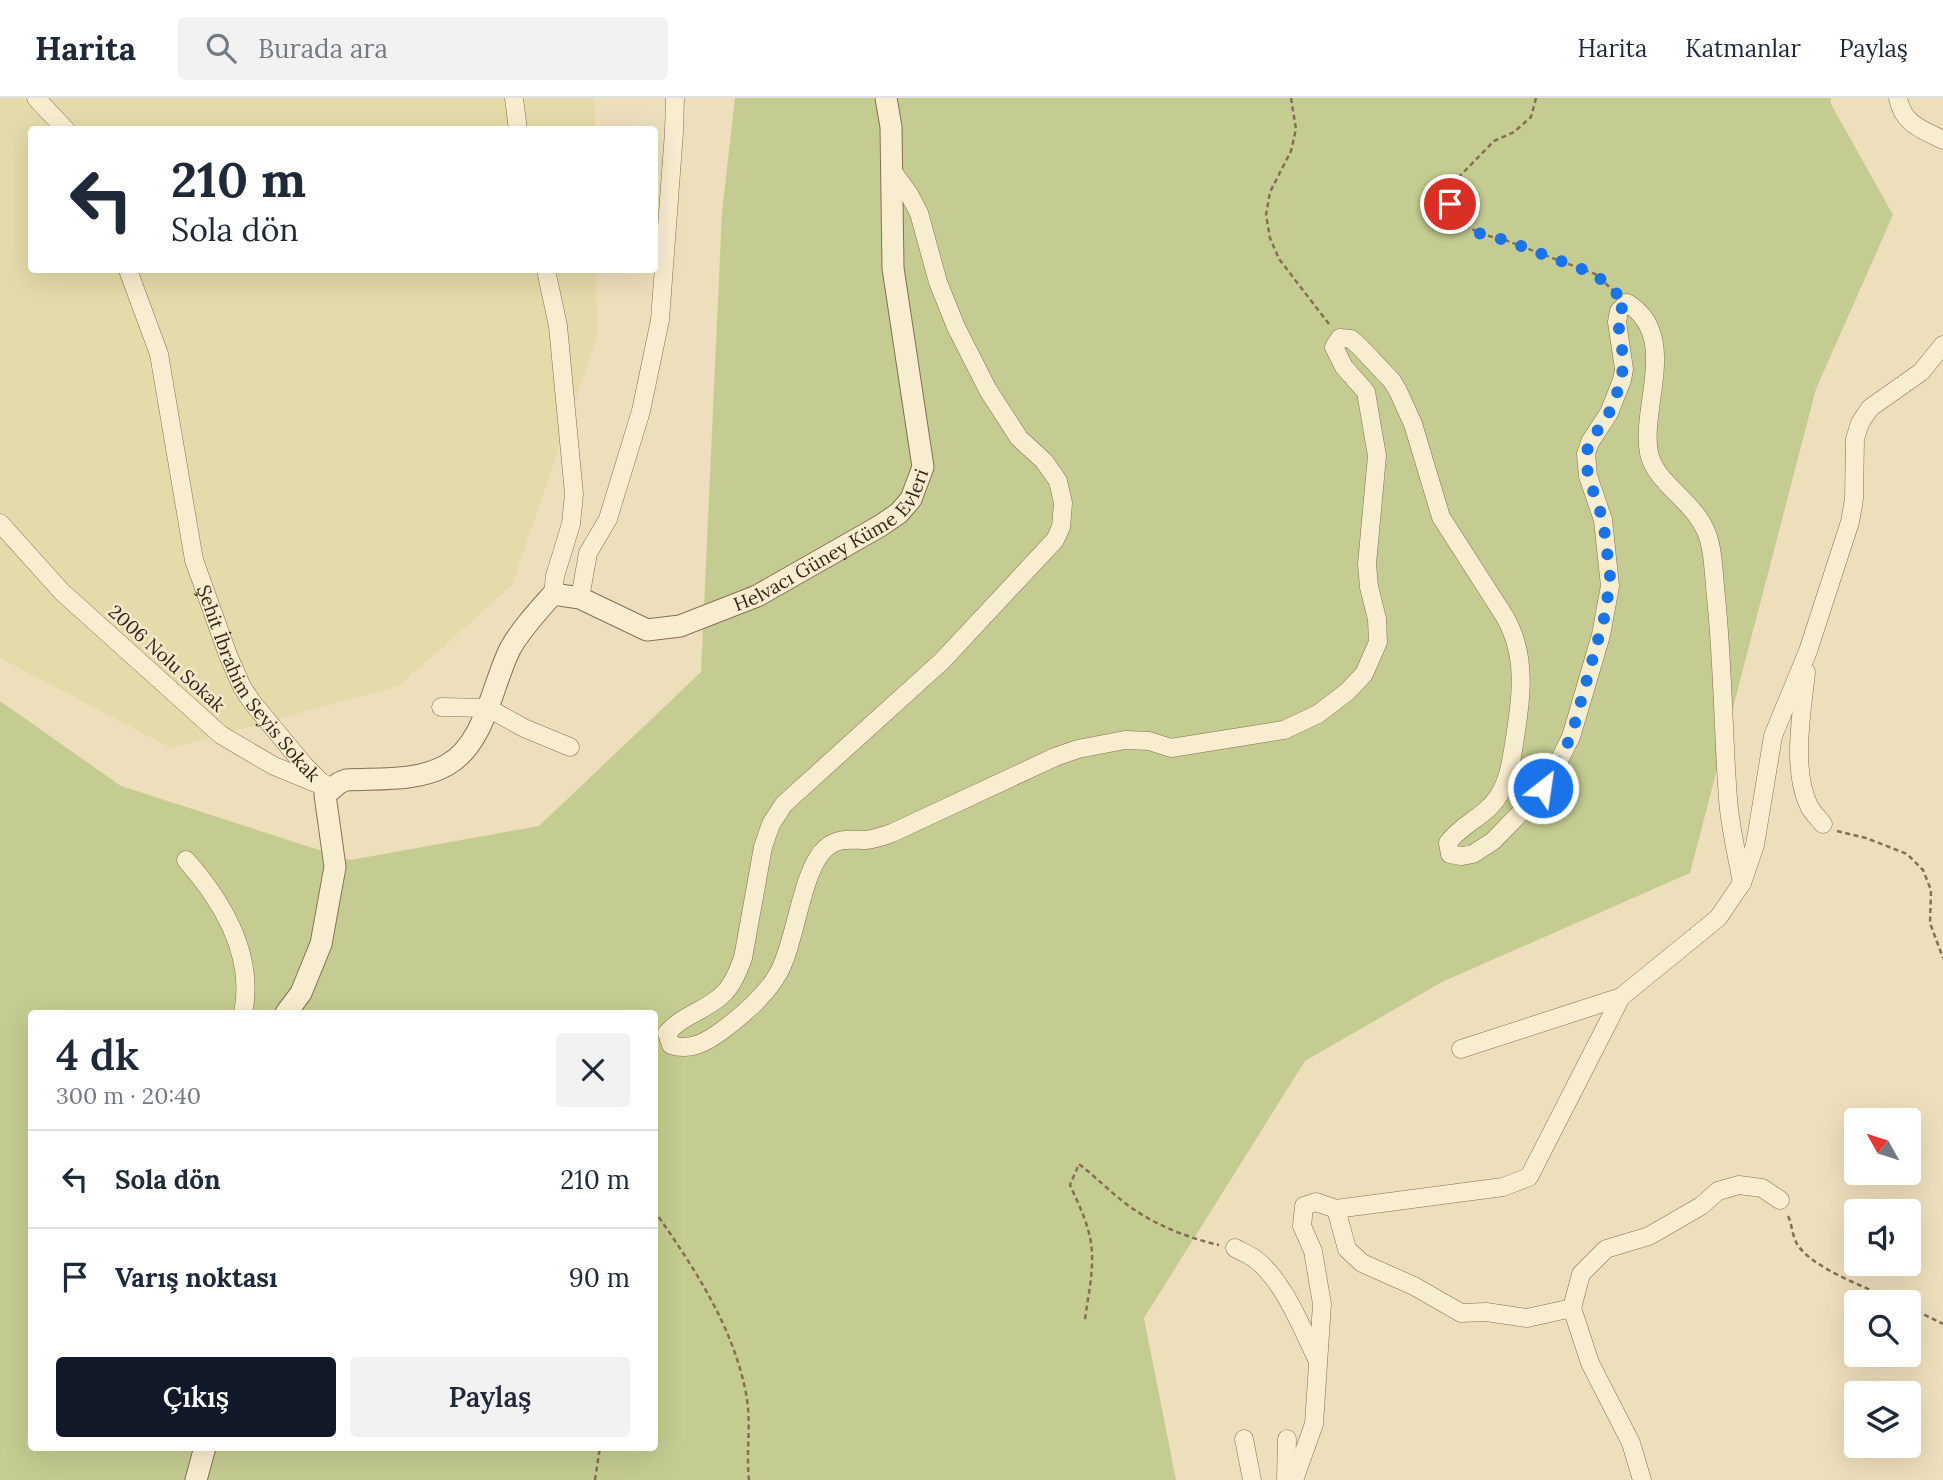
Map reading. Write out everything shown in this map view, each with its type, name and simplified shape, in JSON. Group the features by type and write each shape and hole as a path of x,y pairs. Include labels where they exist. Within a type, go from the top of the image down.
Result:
{"street":[{"path":"36,98 62,126"},
{"path":"514,98 518,126"},
{"path":"547,273 558,326 574,494 571,524 555,576 553,594 580,598 588,553 608,520 641,411 660,320 674,132 674,98"},
{"name":"Helvacı Güney Küme Evleri","path":"580,598 647,631 680,626 757,596 880,526 899,513 911,499 923,467 893,268 893,172 891,127 886,98"},
{"path":"1898,98 1901,113 1917,128 1943,140"},
{"path":"893,172 919,213 938,282 956,327 983,380 1019,438 1044,461 1058,481 1063,503 1061,527 1055,540 942,661 784,804 767,835 739,969 722,996 674,1025 667,1033 671,1045 681,1049 714,1036 768,989 780,970 817,858 834,842 845,839 869,840 892,834 1055,757 1078,749 1137,740 1171,748 1284,730 1318,713 1356,684 1370,665 1378,642 1367,564 1377,456 1366,392 1344,367 1334,347 1340,338 1352,339 1392,381 1398,391 1413,424 1441,517 1505,617 1518,651 1521,698 1509,774 1499,797 1454,834 1448,843 1450,854 1461,856 1484,849 1536,797 1550,778 1571,737 1606,611 1610,575 1603,520 1588,476 1586,454 1590,442 1609,413 1622,380 1619,311 1627,303 1637,309 1644,318 1654,350 1656,373 1648,441 1653,464 1699,516 1710,543 1720,634 1728,802 1742,883"},
{"name":"Şehit İbrahim Seyis Sokak","path":"129,273 159,355 194,560 228,655 252,702 321,782 332,788 346,780 408,777 447,765 475,734 512,646 553,594"},
{"path":"1461,1049 1621,997 1718,918 1742,883 1755,845 1773,736 1808,651 1850,522 1854,499 1855,439 1860,423 1870,408 1921,372 1943,345"},
{"name":"2006 Nolu Sokak","path":"0,523 62,592 221,735 274,766 332,788"},
{"path":"1808,651 1800,760 1802,783 1809,806 1823,824"},
{"path":"442,707 488,708 524,728 570,747"},
{"path":"288,1010 301,993 321,944 335,867 325,803 325,795 332,788"},
{"path":"186,860 219,900 237,940 246,986 243,1010"},
{"path":"1294,1480 1314,1424 1322,1304 1313,1251 1302,1226 1304,1206 1316,1202 1336,1209 1503,1187 1529,1177 1621,997"},
{"path":"1642,1480 1631,1443 1590,1363 1572,1308 1580,1274 1606,1249 1648,1236 1701,1206 1718,1191 1739,1185 1762,1188 1780,1200"},
{"path":"1336,1209 1347,1249 1362,1264 1414,1286 1461,1312 1486,1312 1527,1318 1572,1308"},
{"path":"1236,1248 1255,1259 1270,1275 1295,1314 1318,1362"},
{"path":"1244,1439 1252,1480"},
{"path":"1286,1480 1287,1439"},
{"path":"196,1480 204,1451"}],"path":[{"path":"1291,98 1296,129 1291,150 1270,192 1266,215 1270,238 1279,259 1340,338"},
{"path":"1536,98 1531,117 1514,132 1494,141 1454,182 1450,204 1462,223 1481,234 1505,240 1595,274 1627,303"},
{"path":"1823,824 1844,834 1866,838 1907,854 1923,870 1931,890 1930,923 1943,958"},
{"path":"1085,1319 1092,1275 1092,1251 1088,1228 1070,1185 1079,1164 1129,1206 1149,1218 1190,1238 1236,1248"},
{"path":"1780,1200 1790,1220 1796,1242 1810,1259 1828,1271 1871,1290"},
{"path":"658,1216 708,1290 735,1355 747,1400 749,1480"},
{"path":"1921,1313 1943,1324"},
{"path":"595,1480 599,1451"}],"shaded area":[{"path":"0,98 594,98 595,126 28,126 28,273 596,273 597,337 512,585 399,686 171,748 0,658"}],"green space":[{"path":"735,98 1831,98 1831,104 1893,215 1816,389 1690,873 1442,982 1305,1061 1144,1318 1176,1480 0,1480 0,701 121,786 350,860 539,826 701,672 722,212"}],"route":[{"path":"1450,204 1462,223 1481,234 1505,240 1595,274 1627,303 1619,311 1618,322 1624,369 1622,380 1614,403 1603,425 1590,442 1586,454 1588,476 1603,520 1610,575 1609,598 1571,737 1543,788"}]}
